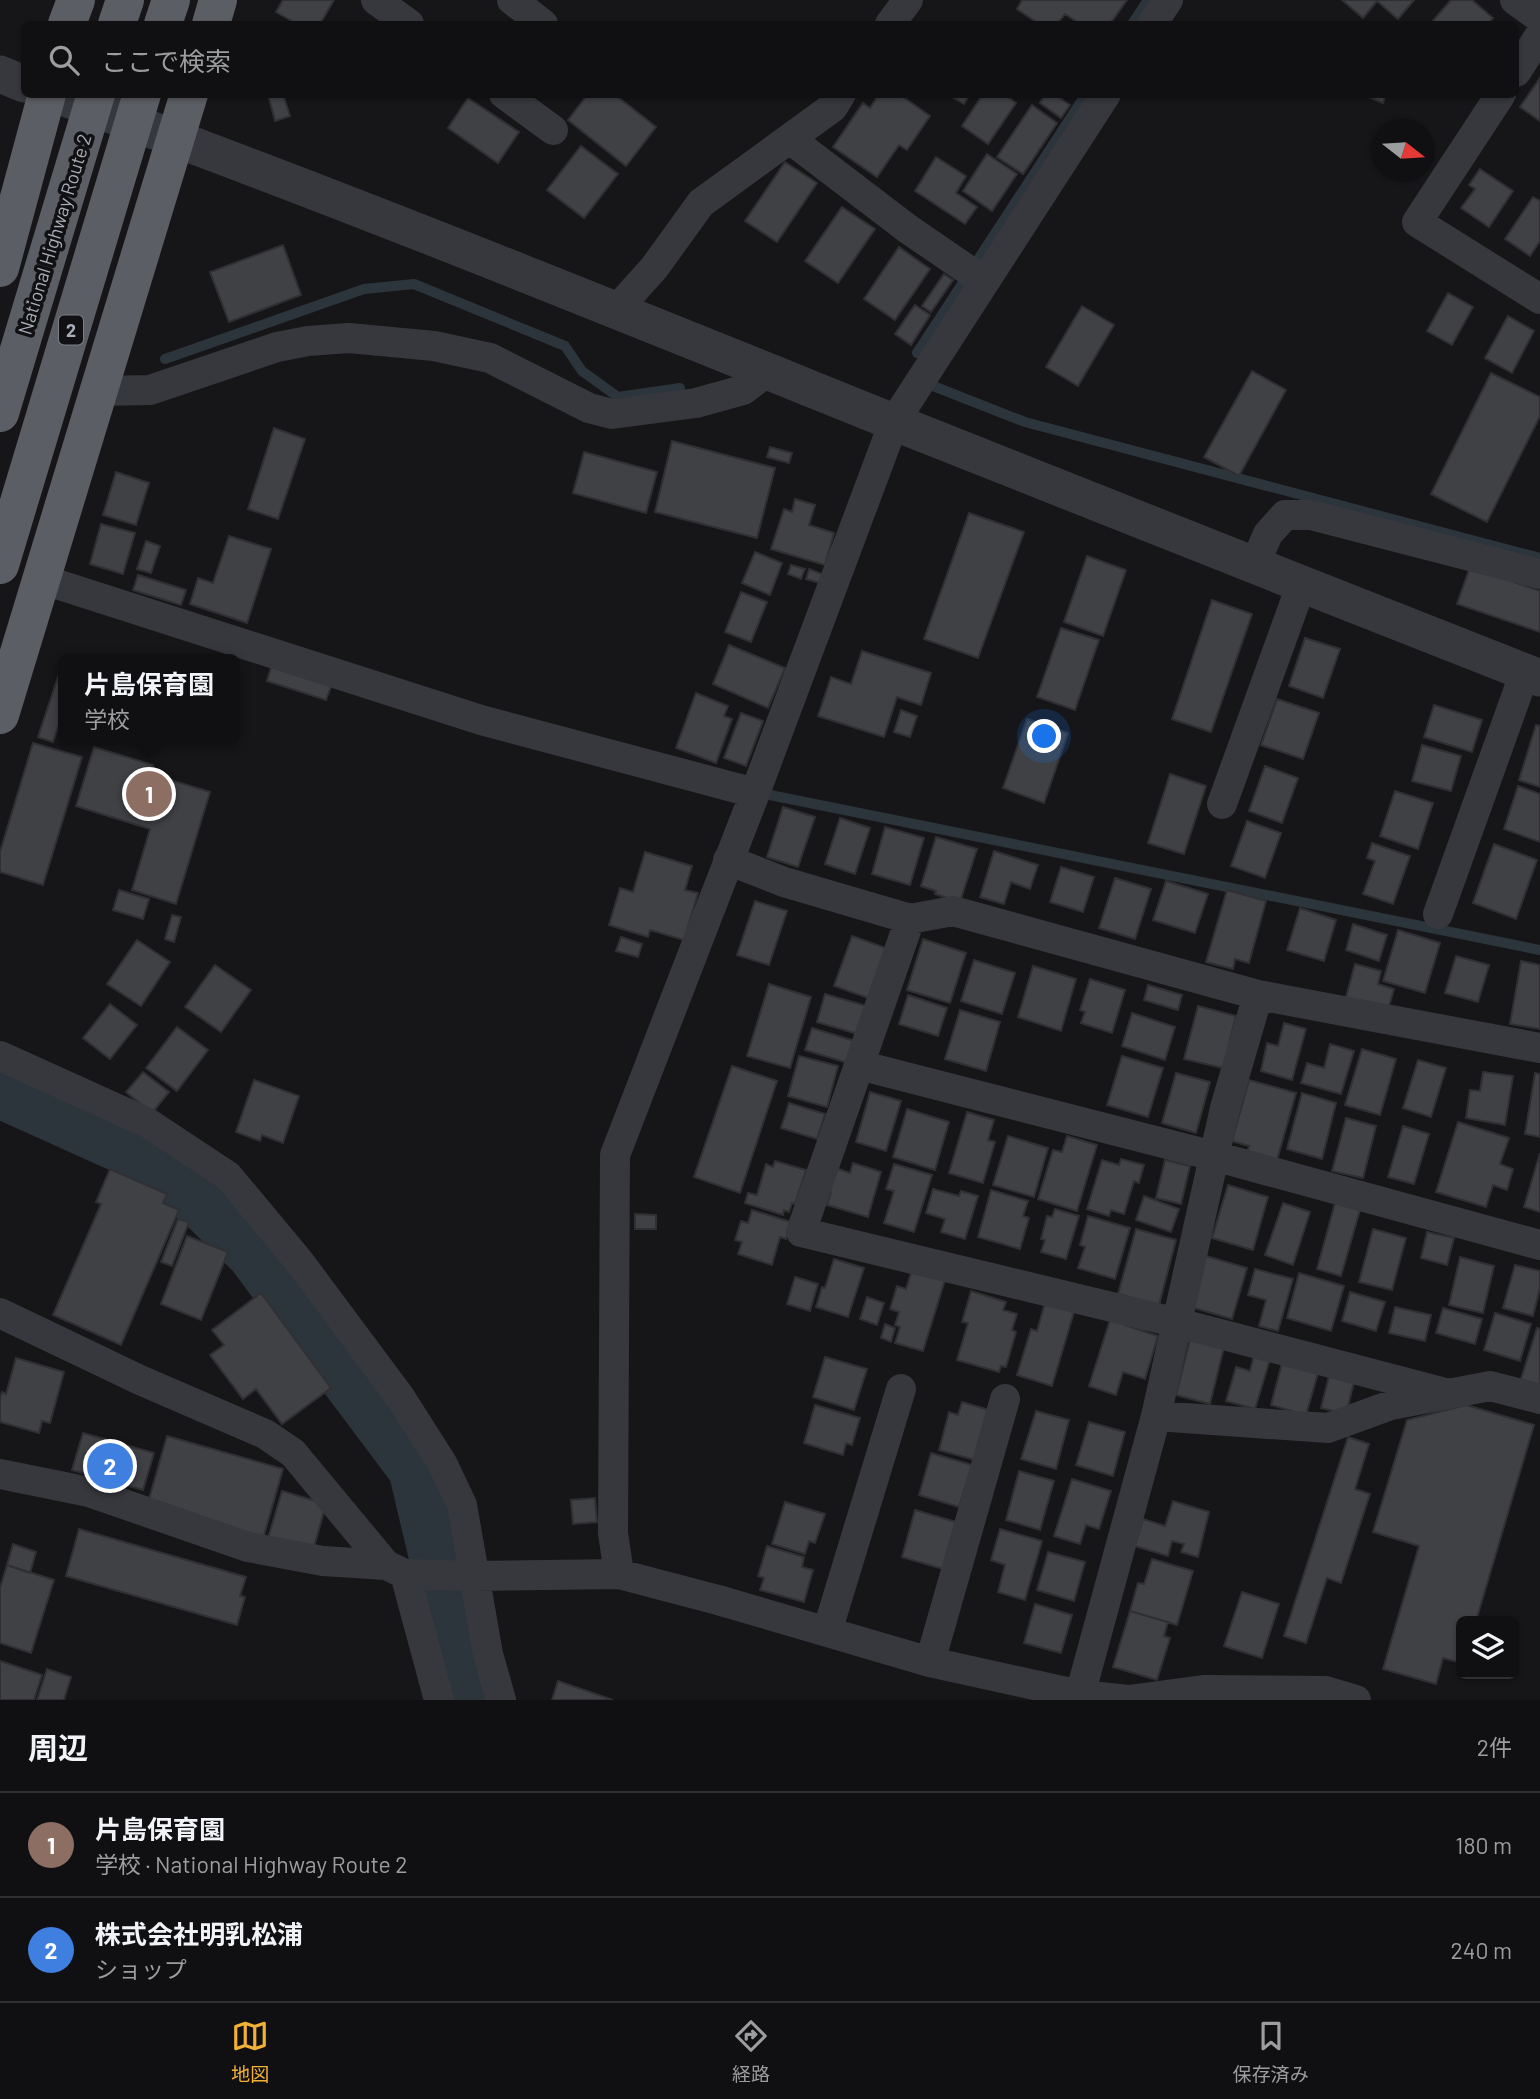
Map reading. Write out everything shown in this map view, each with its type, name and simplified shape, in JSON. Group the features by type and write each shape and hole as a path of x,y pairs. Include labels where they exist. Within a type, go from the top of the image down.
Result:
{"highway":[{"path":"68,21 74,0"},
{"path":"118,21 125,0"},
{"path":"164,21 171,0"},
{"path":"212,21 218,0"},
{"path":"0,268 46,98"},
{"name":"National Highway Route 2","path":"0,413 95,98"},
{"name":"2","path":"0,565 141,98"},
{"path":"0,715 188,98"}],"street":[{"path":"376,0 405,21"},
{"path":"512,0 539,21"},
{"path":"892,21 908,0"},
{"path":"1154,21 1168,0"},
{"path":"1515,0 1540,18"},
{"path":"1519,67 1540,35"},
{"path":"0,74 21,83"},
{"path":"65,98 257,168 617,309 1532,675 1438,914"},
{"path":"510,98 553,130"},
{"path":"617,309 654,268 701,203 833,107 839,98"},
{"path":"619,1574 612,1533 615,1155 894,422 974,273 1103,98"},
{"path":"1498,98 1417,222 1540,299"},
{"path":"790,139 908,229 974,273"},
{"path":"98,391 150,390 277,347 349,338 434,346 490,358 589,408 612,414 696,402 743,390 768,371"},
{"path":"1255,564 1268,534 1285,515 1311,515 1540,574"},
{"path":"41,579 481,720 755,793"},
{"path":"1222,804 1302,583"},
{"path":"727,860 784,881 910,919 953,911 1258,995 1540,1048"},
{"path":"910,919 801,1232 1178,1323 1449,1394"},
{"path":"1080,1695 1156,1416 1225,1108 1258,995"},
{"path":"0,1056 148,1123 228,1176 298,1261 400,1397 442,1463 462,1505 467,1576 501,1700"},
{"path":"859,1065 1214,1156 1540,1245"},
{"path":"0,1312 140,1380 265,1434 293,1453 405,1571 439,1700"},
{"path":"1156,1416 1328,1429 1391,1405 1490,1386 1540,1399"},
{"path":"827,1632 901,1389"},
{"path":"930,1662 1005,1399"},
{"path":"0,1474 89,1492 248,1547 323,1561 467,1576 619,1574 930,1662 1080,1695 1129,1700 1203,1690 1356,1700"}],"building":[{"path":"283,0 334,0 322,21 292,21 276,12"},
{"path":"1022,0 1127,0 1112,21 1076,21 1065,14 1059,21 1035,21 1017,9"},
{"path":"1342,0 1414,0 1398,19 1377,1 1363,18"},
{"path":"1451,0 1472,0 1493,18 1490,21 1433,21"},
{"path":"1540,78 1540,121 1520,107"},
{"path":"269,98 284,98 290,116 275,121"},
{"path":"468,98 519,132 498,163 448,128"},
{"path":"585,98 619,98 656,127 626,166 568,120"},
{"path":"876,98 905,98 930,116 907,150 899,145 877,177 833,147 863,103 870,108"},
{"path":"954,98 968,98 964,104"},
{"path":"980,98 1009,98 1016,103 988,144 962,126"},
{"path":"1043,98 1060,98 1070,105 1061,118 1040,103"},
{"path":"1371,98 1385,98 1383,103"},
{"path":"1032,105 1057,123 1023,174 997,157"},
{"path":"581,146 618,174 584,218 547,190"},
{"path":"987,154 1017,174 992,211 963,191"},
{"path":"936,157 966,176 956,193 977,207 965,224 915,191"},
{"path":"785,162 817,183 777,242 745,221"},
{"path":"1480,169 1513,191 1489,227 1461,208 1475,189 1469,185"},
{"path":"1533,197 1540,201 1540,241 1530,256 1505,239"},
{"path":"842,207 875,229 838,283 805,261"},
{"path":"283,245 301,295 229,322 210,272"},
{"path":"899,247 930,269 895,320 864,299"},
{"path":"944,274 953,280 931,312 922,306"},
{"path":"1448,293 1473,307 1452,345 1427,331"},
{"path":"915,305 930,315 911,345 895,334"},
{"path":"1082,306 1114,325 1078,386 1046,367"},
{"path":"1508,316 1534,331 1512,373 1485,358"},
{"path":"1252,371 1286,390 1239,476 1204,457"},
{"path":"1491,373 1540,397 1540,416 1487,522 1431,494"},
{"path":"274,428 305,439 278,519 248,509"},
{"path":"672,441 775,468 757,538 655,512"},
{"path":"770,447 792,453 789,463 767,457"},
{"path":"584,452 657,472 646,513 573,493"},
{"path":"116,472 149,483 136,525 103,515"},
{"path":"795,499 815,505 809,525 834,533 825,565 771,549 784,509 792,512"},
{"path":"969,513 1024,532 978,658 924,639"},
{"path":"101,524 135,533 123,574 90,564"},
{"path":"229,536 271,549 247,623 190,604 198,578 213,583"},
{"path":"146,541 160,546 151,573 137,569"},
{"path":"755,552 782,563 770,595 742,583"},
{"path":"1087,556 1126,570 1103,636 1064,622"},
{"path":"791,565 805,569 801,579 788,574"},
{"path":"1470,567 1540,591 1540,632 1457,604"},
{"path":"809,569 822,574 820,583 806,579"},
{"path":"138,575 186,590 181,605 133,590"},
{"path":"741,592 767,602 751,642 725,632"},
{"path":"1212,600 1252,614 1211,732 1172,719"},
{"path":"1061,628 1099,640 1075,710 1037,697"},
{"path":"1305,638 1340,649 1323,698 1289,686"},
{"path":"729,645 785,668 768,708 713,684"},
{"path":"862,651 931,673 921,705 897,697 884,737 818,716 831,677 851,684"},
{"path":"272,664 332,684 326,700 267,681"},
{"path":"58,677 58,727 53,742 38,737"},
{"path":"696,693 728,706 724,716 732,719 716,763 676,748"},
{"path":"1277,699 1319,713 1303,759 1261,745"},
{"path":"1434,705 1482,720 1472,752 1424,737"},
{"path":"901,710 917,716 910,737 894,732"},
{"path":"741,713 763,721 746,766 724,758"},
{"path":"1027,719 1068,733 1044,803 1003,788"},
{"path":"1536,725 1540,726 1540,787 1519,780"},
{"path":"33,743 82,757 43,885 0,872 0,852"},
{"path":"1422,745 1461,756 1451,791 1412,781"},
{"path":"94,747 153,765 151,774 210,792 176,904 132,890 150,829 76,806"},
{"path":"1265,766 1298,778 1282,823 1249,811"},
{"path":"1170,774 1206,786 1184,854 1148,843"},
{"path":"1518,786 1540,794 1540,842 1504,829"},
{"path":"1395,791 1433,803 1418,849 1380,836"},
{"path":"783,807 815,817 798,867 767,857"},
{"path":"840,818 870,828 855,874 825,864"},
{"path":"1247,821 1281,833 1265,878 1231,866"},
{"path":"885,827 924,838 910,885 872,874"},
{"path":"936,837 977,849 960,902 921,886"},
{"path":"1372,843 1410,856 1393,904 1363,894 1375,861 1367,858"},
{"path":"1494,844 1537,860 1516,919 1473,903"},
{"path":"994,851 1038,865 1030,889 1011,882 1004,904 980,897"},
{"path":"645,852 692,866 685,890 698,893 684,940 650,930 648,937 609,925 620,888 633,892"},
{"path":"1061,867 1094,877 1083,912 1050,902"},
{"path":"1115,878 1151,889 1135,939 1099,928"},
{"path":"1166,881 1208,894 1195,933 1153,920"},
{"path":"119,890 149,899 143,919 113,910"},
{"path":"1227,890 1266,901 1249,963 1235,959 1233,969 1206,962"},
{"path":"755,901 787,911 769,965 737,955"},
{"path":"1300,908 1336,920 1324,961 1287,950"},
{"path":"172,915 181,917 174,942 165,939"},
{"path":"1353,924 1387,935 1379,961 1346,950"},
{"path":"1398,930 1440,943 1425,993 1383,981"},
{"path":"852,936 889,949 871,999 834,986"},
{"path":"621,937 642,944 638,957 616,951"},
{"path":"923,939 966,953 950,1003 907,990"},
{"path":"137,940 170,962 141,1006 107,984"},
{"path":"1456,956 1489,965 1478,1002 1445,993"},
{"path":"974,960 1015,973 1002,1014 961,1001"},
{"path":"1521,961 1540,965 1540,1029 1510,1024"},
{"path":"1355,964 1381,971 1378,984 1394,989 1387,1013 1345,1001"},
{"path":"215,965 251,990 221,1032 185,1007"},
{"path":"1033,966 1076,979 1061,1031 1018,1017"},
{"path":"1090,979 1125,990 1112,1033 1081,1023 1085,1012 1080,1010"},
{"path":"769,984 811,997 790,1068 747,1056"},
{"path":"1148,985 1182,995 1178,1010 1144,1000"},
{"path":"825,994 870,1007 861,1035 817,1022"},
{"path":"908,995 947,1008 938,1036 899,1024"},
{"path":"110,1004 137,1025 110,1059 83,1038"},
{"path":"1198,1006 1236,1016 1223,1068 1184,1059"},
{"path":"960,1010 1000,1022 986,1071 945,1059"},
{"path":"1132,1013 1175,1027 1165,1060 1122,1046"},
{"path":"1284,1023 1306,1029 1292,1080 1261,1071 1267,1043 1278,1046"},
{"path":"177,1027 208,1050 177,1091 146,1068"},
{"path":"812,1028 858,1042 851,1064 805,1050"},
{"path":"1330,1044 1354,1051 1341,1094 1301,1083 1307,1063 1324,1068"},
{"path":"1362,1049 1396,1059 1380,1115 1345,1105"},
{"path":"799,1056 838,1066 827,1107 788,1096"},
{"path":"1122,1056 1163,1068 1148,1117 1107,1105"},
{"path":"1418,1060 1446,1068 1431,1117 1403,1108"},
{"path":"732,1066 777,1081 740,1193 694,1177"},
{"path":"143,1072 169,1092 152,1113 126,1092"},
{"path":"1483,1072 1513,1076 1505,1125 1466,1118 1470,1090 1480,1091"},
{"path":"1176,1073 1210,1082 1196,1133 1162,1123"},
{"path":"1535,1073 1540,1074 1540,1137 1525,1134"},
{"path":"254,1080 299,1096 283,1143 262,1135 260,1141 236,1132"},
{"path":"1249,1080 1296,1093 1277,1160 1247,1152 1249,1146 1232,1141"},
{"path":"870,1092 901,1101 886,1151 856,1142"},
{"path":"1302,1093 1336,1103 1322,1159 1287,1149"},
{"path":"789,1103 825,1114 817,1139 781,1128"},
{"path":"907,1109 949,1122 935,1170 893,1157"},
{"path":"967,1112 994,1120 988,1140 995,1142 983,1183 949,1173"},
{"path":"1346,1118 1376,1126 1363,1178 1332,1171"},
{"path":"1458,1122 1509,1138 1500,1164 1513,1169 1507,1190 1493,1185 1486,1207 1436,1192"},
{"path":"1403,1126 1429,1134 1414,1184 1388,1177"},
{"path":"1008,1136 1048,1148 1034,1197 993,1185"},
{"path":"1067,1136 1097,1145 1077,1211 1038,1199 1053,1150 1062,1152"},
{"path":"1540,1153 1540,1212 1524,1207"},
{"path":"1121,1159 1144,1165 1139,1183 1134,1181 1124,1214 1111,1210 1109,1216 1087,1209 1102,1160 1119,1165"},
{"path":"1165,1160 1190,1166 1181,1204 1156,1198"},
{"path":"775,1161 806,1170 795,1204 792,1203 789,1212 784,1210 783,1215 745,1203 748,1193 757,1195 766,1164 773,1167"},
{"path":"853,1163 881,1172 868,1217 827,1205 831,1192 826,1191 833,1167 850,1173"},
{"path":"894,1164 932,1175 914,1232 884,1223 894,1191 886,1189"},
{"path":"110,1169 167,1194 163,1203 179,1210 121,1345 53,1315 101,1204 96,1202"},
{"path":"1228,1185 1268,1197 1253,1250 1212,1238"},
{"path":"933,1189 959,1196 961,1191 978,1196 965,1239 941,1232 945,1219 926,1213"},
{"path":"991,1190 1028,1201 1023,1216 1029,1218 1020,1249 978,1237"},
{"path":"1144,1196 1179,1209 1171,1232 1136,1220"},
{"path":"1283,1203 1310,1212 1293,1265 1265,1255"},
{"path":"1335,1203 1360,1210 1341,1276 1317,1269"},
{"path":"1055,1209 1079,1216 1066,1259 1041,1252 1045,1240 1041,1239 1047,1216 1052,1217"},
{"path":"752,1210 791,1222 786,1239 780,1237 772,1265 738,1254 742,1242 735,1240 741,1221 748,1223"},
{"path":"635,1214 656,1215 656,1229 635,1229"},
{"path":"1088,1216 1130,1228 1115,1279 1078,1268 1085,1247 1080,1245"},
{"path":"178,1219 189,1222 172,1266 161,1262"},
{"path":"1136,1229 1176,1240 1159,1305 1118,1294"},
{"path":"1373,1229 1406,1238 1392,1290 1359,1282"},
{"path":"1427,1232 1454,1238 1447,1265 1421,1258"},
{"path":"187,1236 228,1252 201,1320 161,1304"},
{"path":"1206,1256 1247,1268 1232,1319 1191,1307"},
{"path":"1460,1257 1494,1266 1483,1313 1449,1305"},
{"path":"834,1259 864,1268 848,1317 816,1307"},
{"path":"1515,1265 1540,1271 1540,1288 1533,1316 1503,1308"},
{"path":"1255,1269 1293,1279 1278,1331 1259,1326 1266,1300 1248,1295"},
{"path":"912,1270 945,1280 923,1351 895,1343 900,1327 895,1325 899,1312 890,1309 897,1286 906,1289"},
{"path":"1299,1273 1344,1286 1331,1331 1287,1318"},
{"path":"795,1277 818,1284 810,1311 787,1304"},
{"path":"971,1291 1006,1302 1003,1310 1017,1314 1012,1330 1016,1332 1006,1367 1001,1366 999,1372 957,1360 968,1323 962,1322"},
{"path":"1350,1292 1385,1302 1376,1331 1342,1321"},
{"path":"261,1293 331,1388 282,1424 256,1389 243,1399 210,1355 224,1345 212,1330"},
{"path":"867,1297 884,1303 877,1325 860,1319"},
{"path":"1045,1303 1074,1312 1052,1386 1017,1375 1031,1329 1037,1331"},
{"path":"1395,1307 1431,1315 1425,1341 1389,1333"},
{"path":"1443,1308 1482,1319 1475,1344 1436,1333"},
{"path":"1495,1313 1531,1324 1520,1361 1484,1350"},
{"path":"1110,1320 1158,1336 1145,1379 1123,1372 1116,1395 1089,1386"},
{"path":"885,1324 895,1328 891,1342 881,1338"},
{"path":"1537,1328 1540,1329 1540,1385 1521,1379"},
{"path":"1190,1339 1224,1347 1210,1404 1176,1395"},
{"path":"1254,1355 1270,1359 1255,1409 1226,1401 1236,1367 1250,1371"},
{"path":"825,1357 867,1369 854,1410 813,1397"},
{"path":"16,1358 64,1372 50,1423 42,1421 39,1433 0,1422 0,1398 2,1392 6,1394"},
{"path":"1282,1363 1318,1373 1306,1415 1271,1405"},
{"path":"1329,1376 1354,1382 1346,1414 1321,1408"},
{"path":"962,1402 989,1410 975,1460 939,1450 949,1412 958,1415"},
{"path":"815,1405 860,1418 852,1445 846,1443 843,1455 804,1443"},
{"path":"1466,1405 1534,1425 1477,1616 1456,1616 1456,1662 1443,1658 1436,1684 1383,1669 1419,1546 1373,1532 1407,1420"},
{"path":"1036,1411 1069,1420 1056,1469 1021,1459"},
{"path":"1089,1422 1125,1432 1113,1476 1076,1465"},
{"path":"83,1433 154,1453 143,1490 72,1470"},
{"path":"167,1436 283,1469 263,1539 147,1506"},
{"path":"1348,1437 1369,1444 1355,1489 1370,1494 1341,1583 1327,1578 1306,1643 1284,1636"},
{"path":"931,1453 972,1465 959,1507 919,1495"},
{"path":"1019,1471 1054,1481 1040,1530 1006,1520"},
{"path":"1072,1479 1111,1491 1099,1529 1086,1525 1080,1544 1054,1536"},
{"path":"282,1491 326,1504 311,1558 266,1545"},
{"path":"595,1498 597,1522 573,1524 571,1500"},
{"path":"1173,1501 1209,1512 1198,1557 1181,1552 1184,1544 1172,1541 1168,1556 1135,1546 1143,1519 1165,1526"},
{"path":"785,1502 825,1514 815,1543 809,1541 805,1554 772,1544"},
{"path":"915,1510 956,1522 943,1569 902,1557"},
{"path":"79,1529 246,1577 240,1596 245,1597 237,1625 66,1576"},
{"path":"1000,1529 1042,1541 1025,1600 998,1592 1005,1565 991,1560"},
{"path":"13,1544 36,1552 30,1573 7,1565"},
{"path":"767,1546 804,1557 802,1567 813,1570 804,1602 760,1590 764,1578 758,1576"},
{"path":"1048,1552 1085,1562 1074,1601 1037,1590"},
{"path":"1152,1559 1193,1571 1177,1625 1130,1611 1138,1583 1144,1584"},
{"path":"7,1565 54,1580 31,1653 0,1643 0,1588"},
{"path":"1242,1592 1279,1604 1262,1658 1224,1646"},
{"path":"1035,1604 1072,1615 1061,1653 1024,1643"},
{"path":"1130,1611 1168,1622 1164,1636 1170,1638 1157,1680 1113,1667"},
{"path":"0,1661 42,1675 34,1700 0,1700"},
{"path":"47,1669 71,1677 64,1700 37,1700"},
{"path":"558,1681 613,1700 552,1700"}],"waterway":[{"path":"1134,21 1148,0"},
{"path":"917,353 1083,98"},
{"path":"165,359 364,289 414,284 565,346 582,371 618,397 680,388"},
{"path":"928,384 1025,422 1540,558"},
{"path":"770,795 1540,950"},
{"path":"0,1089 140,1152 203,1201 254,1251 417,1468 472,1700"}],"place":[{"name":"片島保育園","path":"149,794"},
{"name":"株式会社明乳松浦","path":"110,1466"}]}
